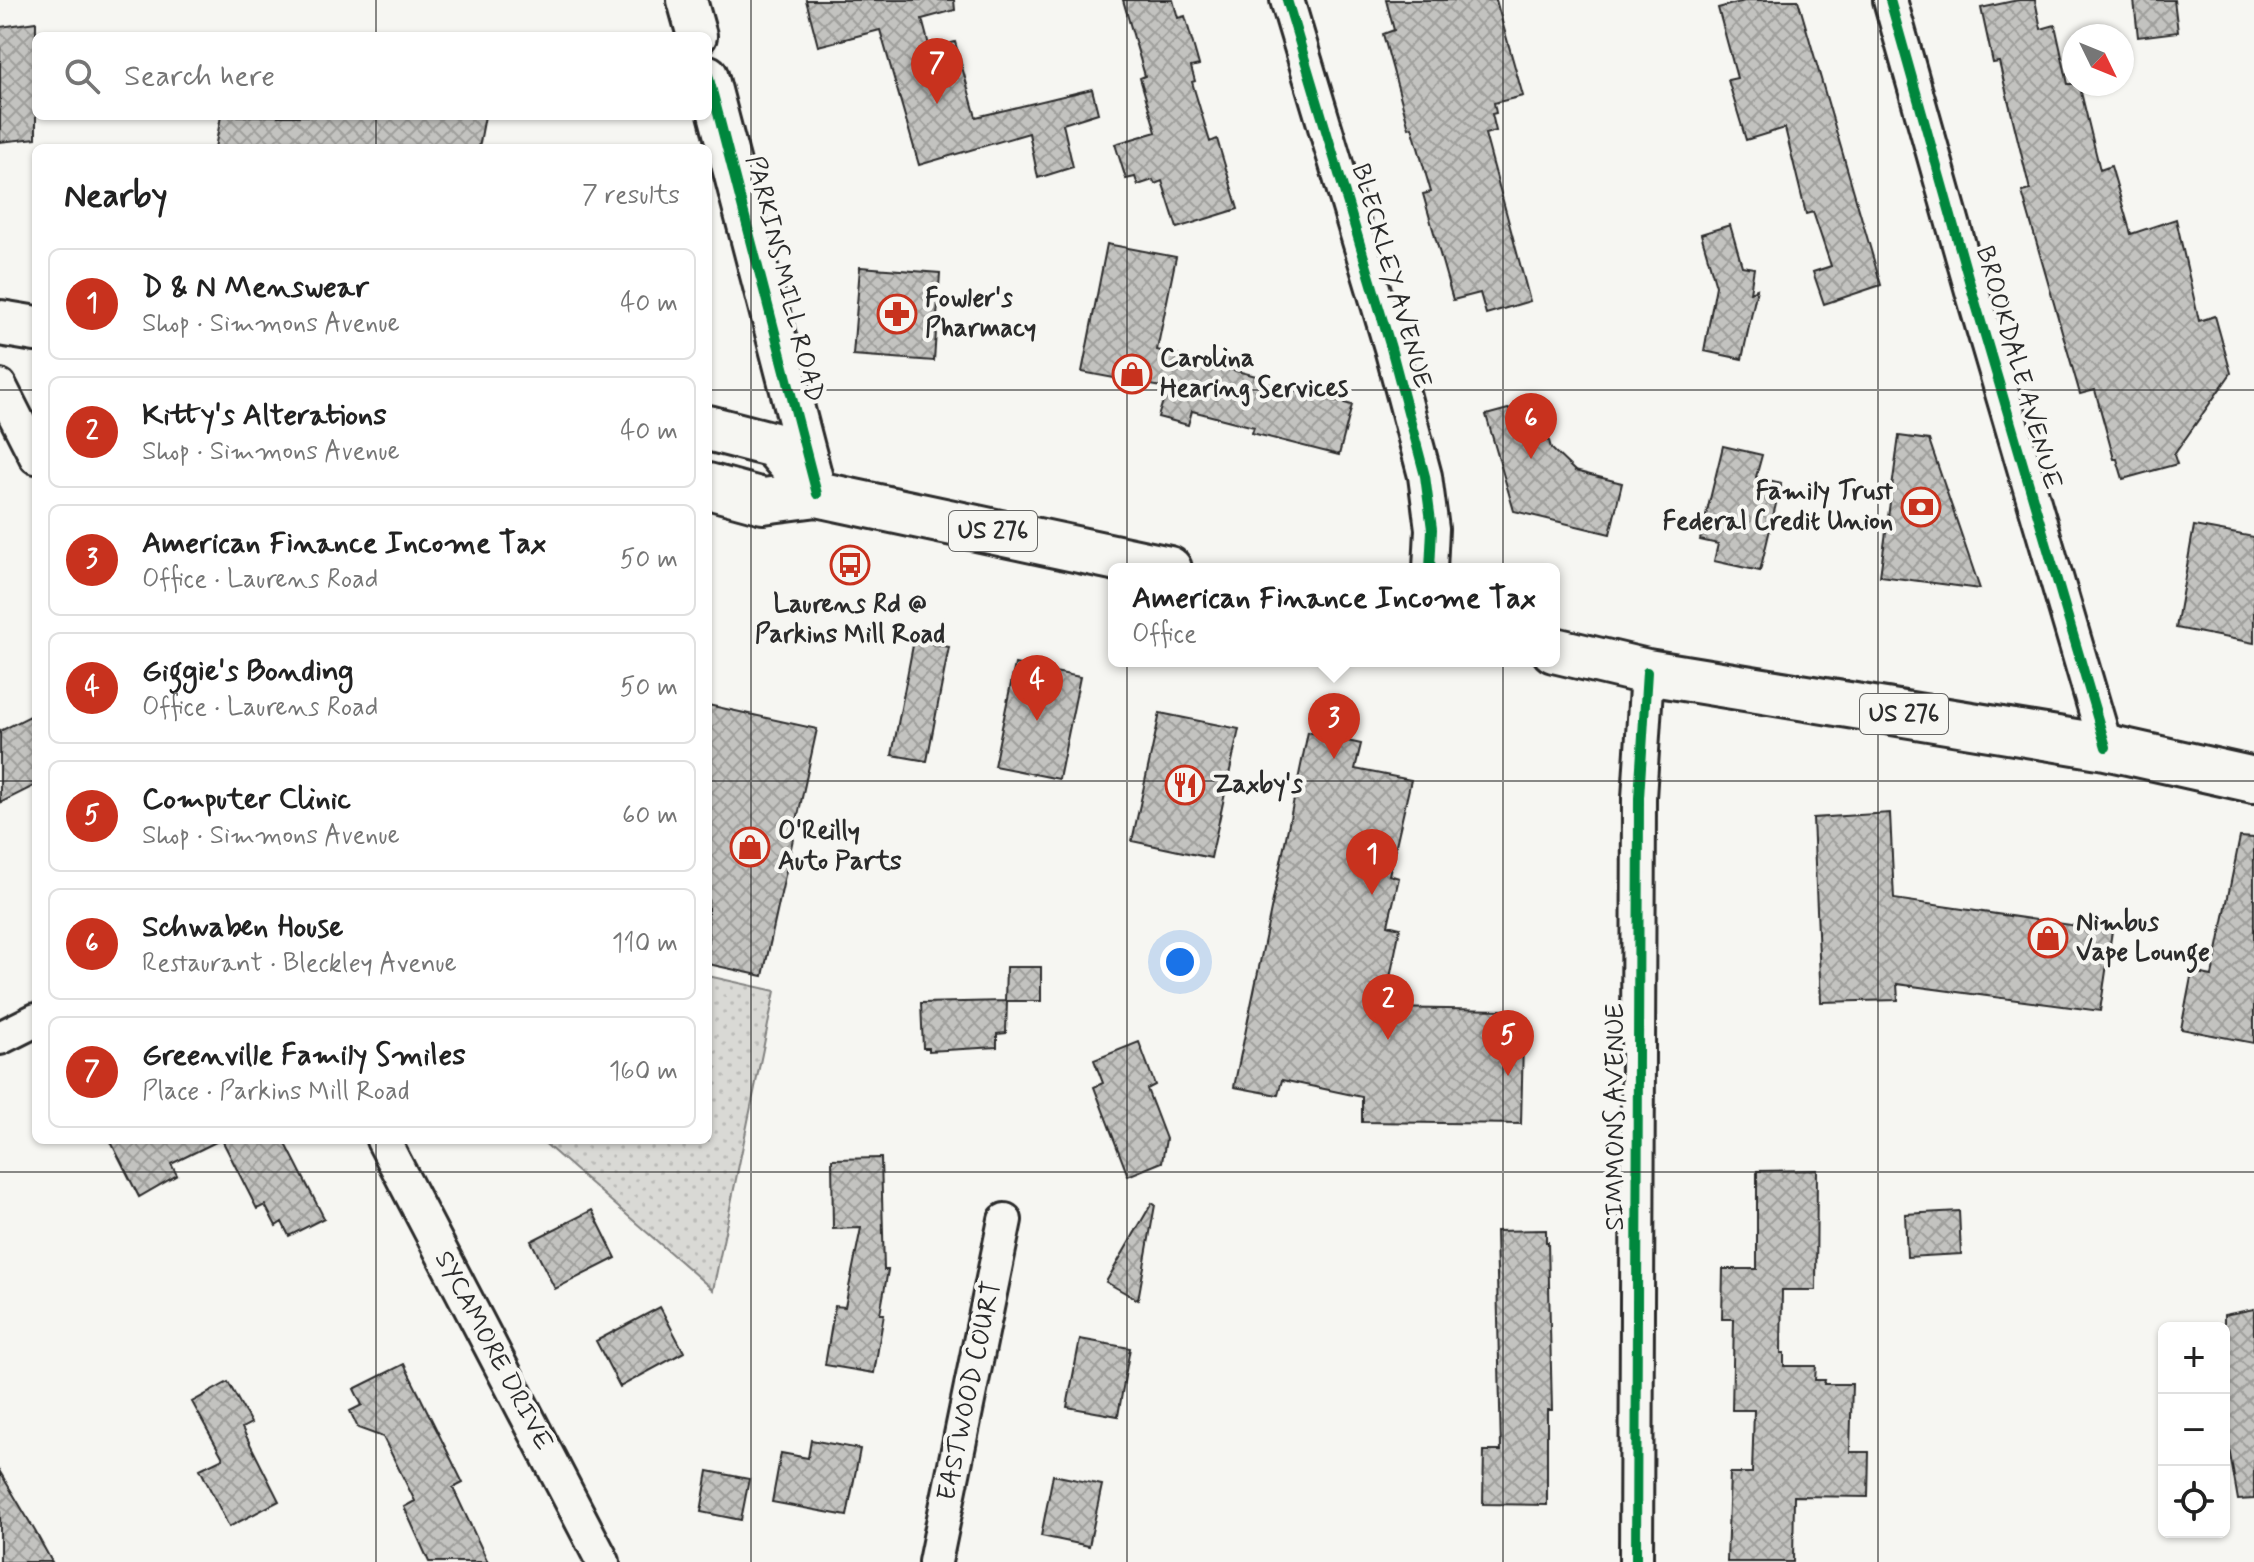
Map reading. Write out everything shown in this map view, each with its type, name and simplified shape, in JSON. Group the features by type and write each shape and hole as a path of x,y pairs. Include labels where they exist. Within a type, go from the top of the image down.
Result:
{"main road":[{"path":"0,323 32,328"},
{"path":"712,429 774,445 817,494"},
{"name":"US 276","path":"712,487 763,501 817,494 1141,563"},
{"name":"US 276","path":"1560,651 1647,672 2106,747 2254,780"}],"street":[{"path":"687,0 696,32"},
{"name":"BLECKLEY AVENUE","path":"1287,0 1391,348 1425,476 1432,529 1430,563"},
{"name":"BROOKDALE AVENUE","path":"1890,0 2106,747"},
{"name":"PARKINS MILL ROAD","path":"712,90 817,494"},
{"path":"0,386 32,449"},
{"name":"SIMMONS AVENUE","path":"1636,1562 1639,798 1647,672"},
{"path":"0,1038 32,1022"},
{"name":"SYCAMORE DRIVE","path":"385,1144 603,1562"},
{"name":"EASTWOOD COURT","path":"935,1562 1005,1220"}],"shaded area":[{"path":"712,977 775,991 713,1290 546,1144 712,1144"}],"building":[{"path":"806,0 954,0 955,10 922,19 930,49 955,42 976,117 1092,89 1098,113 1063,124 1073,167 1038,178 1029,133 919,165 880,30 818,46"},
{"path":"1123,0 1173,0 1178,18 1185,16 1199,65 1191,67 1195,81 1192,82 1210,142 1217,139 1238,209 1177,228 1162,181 1155,184 1153,180 1138,185 1135,177 1126,179 1115,144 1156,132 1140,78 1145,76"},
{"path":"1386,0 1496,0 1523,96 1494,103 1496,113 1492,114 1496,131 1485,134 1530,301 1486,314 1480,293 1453,300 1423,194 1431,192 1412,127 1409,128 1383,34 1394,30"},
{"path":"1748,0 1798,0 1881,285 1824,304 1813,272 1831,266 1813,212 1806,214 1785,128 1746,140 1728,80 1737,78 1718,8"},
{"path":"2018,0 2035,0 2041,29 2055,25 2062,57 2062,96 2082,96 2100,170 2111,166 2131,234 2176,219 2199,321 2215,316 2231,373 2174,455 2177,464 2123,479 2117,459 2114,459 2095,390 2080,394 2022,192 2030,190 1999,62 1993,63 1981,8"},
{"path":"2134,0 2174,0 2178,32 2138,37"},
{"path":"36,22 36,32 32,32 32,120 36,120 36,138 0,142 0,27"},
{"path":"220,120 484,120 480,144 216,144"},
{"path":"1730,225 1742,266 1754,268 1750,292 1757,289 1742,359 1704,351 1716,286 1701,234"},
{"path":"1107,244 1176,257 1157,350 1352,405 1339,455 1252,433 1254,427 1192,411 1188,425 1158,417 1167,388 1082,372"},
{"name":"Fowler's Pharmacy","path":"860,267 940,273 934,361 853,355"},
{"path":"1538,401 1551,448 1575,471 1622,483 1610,534 1514,511 1486,415"},
{"name":"Family Trust Federal Credit Union","path":"1899,436 1929,440 1980,589 1880,576"},
{"path":"1723,446 1762,455 1756,477 1781,483 1760,571 1714,561 1718,544 1700,540"},
{"path":"2194,526 2254,537 2254,643 2176,628"},
{"path":"914,640 949,647 927,761 892,755"},
{"path":"1015,664 1080,677 1059,779 994,766"},
{"name":"O'Reilly Auto Parts","path":"712,706 817,729 763,976 712,965"},
{"name":"Zaxby's","path":"1160,713 1239,729 1211,858 1132,841"},
{"path":"32,715 32,787 0,803 0,731"},
{"path":"1308,732 1361,744 1355,769 1411,780 1389,875 1399,878 1388,925 1400,928 1384,1008 1507,1010 1506,1040 1523,1041 1521,1124 1362,1122 1362,1097 1282,1080 1278,1095 1234,1087"},
{"path":"1890,813 1894,899 2112,931 2100,1011 1897,984 1898,1000 1821,1002 1813,818"},
{"path":"2240,837 2254,838 2254,1043 2181,1029 2192,972 2212,976"},
{"path":"1006,967 1041,967 1041,1001 1007,1001 1006,1033 997,1034 997,1047 929,1051 929,1048 923,1048 921,1003 1005,1001"},
{"path":"1139,1042 1155,1085 1147,1089 1166,1139 1162,1162 1128,1176 1094,1087 1103,1083 1094,1060"},
{"path":"112,1144 212,1144 171,1164 177,1175 139,1197"},
{"path":"224,1144 286,1144 324,1218 289,1236 282,1222 276,1226 265,1205 257,1209"},
{"path":"881,1158 884,1270 888,1270 874,1373 825,1365 835,1306 845,1307 861,1228 833,1229 832,1159"},
{"path":"1817,1170 1816,1290 1782,1290 1781,1353 1784,1353 1784,1366 1816,1366 1815,1380 1825,1380 1824,1384 1852,1384 1850,1452 1869,1452 1868,1497 1794,1496 1793,1562 1727,1562 1730,1473 1752,1473 1754,1410 1732,1410 1734,1319 1722,1319 1723,1269 1757,1269 1757,1171"},
{"path":"1152,1203 1155,1205 1138,1300 1106,1282"},
{"path":"592,1210 616,1258 555,1289 531,1241"},
{"path":"1959,1211 1961,1254 1907,1257 1905,1214"},
{"path":"1546,1230 1552,1410 1547,1410 1547,1505 1483,1504 1484,1451 1501,1451 1496,1231"},
{"path":"660,1307 684,1352 620,1387 596,1341"},
{"path":"2254,1309 2254,1499 2238,1500 2230,1454 2230,1322 2224,1322 2224,1315"},
{"path":"1080,1339 1130,1348 1118,1416 1067,1407"},
{"path":"404,1364 463,1483 453,1488 488,1562 429,1562 404,1507 415,1501 383,1437 358,1428 350,1411 362,1405 354,1389"},
{"path":"228,1382 251,1423 242,1428 279,1501 229,1527 200,1469 223,1458 192,1402"},
{"path":"811,1440 860,1449 847,1516 772,1502 781,1453 808,1458"},
{"path":"708,1471 749,1479 741,1520 701,1512"},
{"path":"0,1472 35,1531 52,1562 0,1562"},
{"path":"1053,1475 1102,1485 1089,1546 1041,1536"}],"cycle path":[{"path":"1287,0 1391,348 1425,476 1432,529 1430,563"},
{"path":"1890,0 2106,747"},
{"path":"712,90 817,494"},
{"path":"1636,1562 1639,798 1647,672"}],"place":[{"name":"Greenville Family Smiles","path":"937,104"},
{"name":"Fowler's Pharmacy","path":"897,314"},
{"name":"Carolina Hearing Services","path":"1132,374"},
{"name":"Schwaben House","path":"1531,459"},
{"name":"Family Trust Federal Credit Union","path":"1921,507"},
{"name":"Laurens Rd @ Parkins Mill Road","path":"850,565"},
{"name":"Giggie's Bonding","path":"1037,721"},
{"name":"American Finance Income Tax","path":"1334,759"},
{"name":"Zaxby's","path":"1185,785"},
{"name":"O'Reilly Auto Parts","path":"750,847"},
{"name":"D & N Menswear","path":"1372,895"},
{"name":"Nimbus Vape Lounge","path":"2048,938"},
{"name":"Kitty's Alterations","path":"1388,1040"},
{"name":"Computer Clinic","path":"1508,1076"}]}
